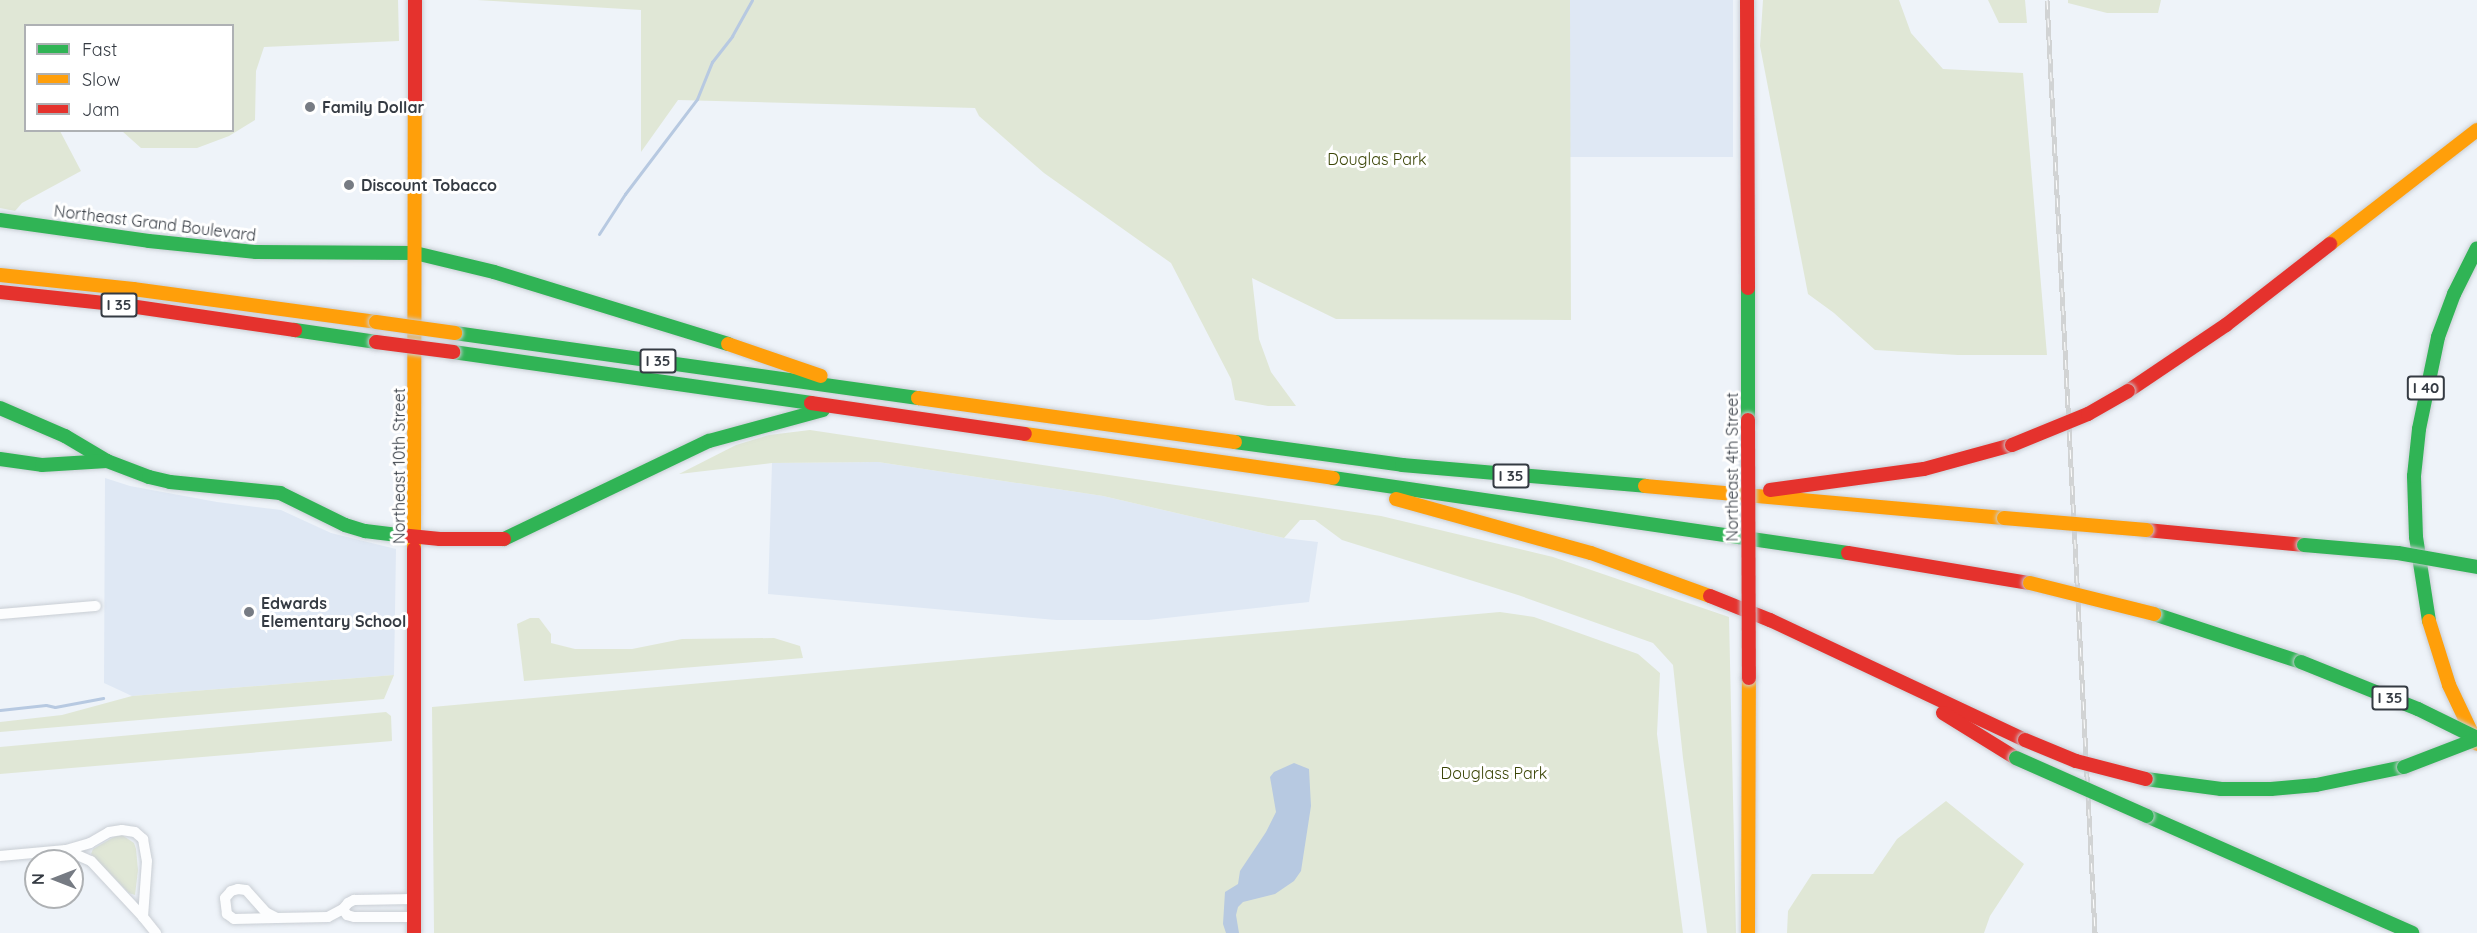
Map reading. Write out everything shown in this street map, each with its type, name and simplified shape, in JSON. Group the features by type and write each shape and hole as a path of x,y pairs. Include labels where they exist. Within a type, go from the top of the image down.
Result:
{"main road":[{"name":"Northeast 10th Street","path":"414,933 415,0"},
{"name":"Northeast 4th Street","path":"1747,0 1748,933"},
{"path":"1731,495 1924,469 2012,445 2088,414 2128,391 2226,325 2477,130"},
{"name":"Northeast Grand Boulevard","path":"0,220 149,241 245,251 415,253 494,273 748,350 862,390"},
{"name":"I 40","path":"2477,248 2454,294 2438,337 2418,429 2414,476 2416,537 2428,616 2449,685 2477,744"},
{"name":"I 35","path":"0,275 133,289 1402,465 2398,553 2477,567"},
{"name":"I 35","path":"0,292 123,305 1935,565 2030,583 2154,614 2301,662 2418,709 2477,738"},
{"path":"0,408 65,436 106,461 170,482 280,493 345,525 365,531 415,536 504,539 709,441 831,408"},
{"path":"0,459 42,465 106,461"},
{"path":"1325,479 1591,553 1673,581 1770,620 2025,740 2076,761 2146,779 2221,789 2271,789 2316,785 2404,767 2477,738"},
{"path":"1862,664 2016,758 2412,933"}],"street":[{"path":"0,614 96,606"},
{"path":"69,849 90,843 110,832 122,830 135,832 142,839 147,861 143,917"},
{"path":"0,856 24,854"},
{"path":"84,858 91,861 156,933"},
{"path":"276,918 267,913 246,890 231,891 225,898 227,914 234,919 328,917 354,900 414,898"},
{"path":"343,909 347,915 354,917 414,917"}],"shaded area":[{"path":"1570,0 1733,0 1733,157 1570,157"},
{"path":"878,462 1103,496 1284,538 1318,542 1309,602 1148,620 1056,620 768,594 772,463"},
{"name":"Edwards Elementary School","path":"105,478 130,486 217,502 281,510 331,533 396,549 394,675 132,696 104,683"}],"green space":[{"path":"0,0 398,0 399,41 264,47 256,71 255,120 229,136 197,148 141,148 123,132 234,132 234,24 24,24 24,132 61,132 81,171 22,203 15,211 0,208"},
{"name":"Douglas Park","path":"477,0 1570,0 1571,320 1336,319 1252,278 1259,339 1271,372 1296,406 1268,406 1235,400 1231,379 1171,263 1044,173 979,116 975,108 678,100 641,152 641,10"},
{"path":"1763,0 1899,0 1911,33 1943,69 2023,73 2047,355 1958,355 1875,350 1834,313 1808,294 1760,46"},
{"path":"1988,0 2025,0 2027,23 1999,23"},
{"path":"2068,0 2161,0 2158,13 2107,13 2068,3"},
{"path":"810,430 1381,516 1553,557 1729,617 1736,933 1707,933 1673,665 1653,643 1518,595 1342,540 1315,520 1300,520 1284,538 1103,496 878,462 772,463 679,474 736,445 769,435"},
{"name":"Douglass Park","path":"1500,612 1534,617 1638,654 1660,673 1657,734 1683,933 434,933 432,707"},
{"path":"530,618 539,618 551,634 551,643 575,649 632,649 682,639 774,638 800,646 803,658 524,681 517,624"},
{"path":"394,675 384,699 0,732 0,722 62,715 132,696"},
{"path":"386,712 391,716 392,741 0,774 0,747"},
{"path":"1946,801 2024,864 1990,916 1984,933 1787,933 1788,911 1812,874 1873,874 1897,839"},
{"path":"122,835 134,843 136,849 138,870 135,895 129,893 91,854 93,849"}],"water":[{"path":"1294,763 1309,769 1311,806 1301,871 1294,881 1275,894 1243,902 1238,907 1236,915 1239,933 1226,933 1223,924 1225,892 1238,884 1240,871 1266,832 1276,812 1270,777 1274,772"}],"waterway":[{"path":"599,234 625,194 697,99 712,62 732,36 752,0"},
{"path":"0,710 46,705 55,707 103,698"}],"railway":[{"path":"2047,0 2095,933"}],"traffic: fast":[{"path":"0,220 149,241 256,252 415,253"},
{"path":"2429,621 2416,537 2414,476 2419,429 2438,337 2454,294 2477,248"},
{"path":"415,253 494,272 728,344"},
{"path":"1748,288 1748,420"},
{"path":"295,330 376,342"},
{"path":"455,333 918,398"},
{"path":"453,352 811,403"},
{"path":"0,408 65,436 107,461 149,477 170,482 280,493 345,525 365,531 400,535"},
{"path":"504,539 709,441 823,410"},
{"path":"1235,442 1402,465 1645,486"},
{"path":"0,459 42,465 107,461"},
{"path":"1333,478 1848,553"},
{"path":"2304,545 2398,553 2477,567"},
{"path":"2154,614 2301,662"},
{"path":"2301,662 2418,709 2477,738"},
{"path":"2404,767 2477,739"},
{"path":"2016,758 2147,816"},
{"path":"2146,779 2221,789 2271,789 2316,785 2404,767"},
{"path":"2147,816 2412,933"}],"traffic: slow":[{"path":"414,549 415,108"},
{"path":"2330,244 2477,130"},
{"path":"0,275 133,289 376,322"},
{"path":"376,322 455,333"},
{"path":"728,344 821,376"},
{"path":"918,398 1235,442"},
{"path":"1025,434 1333,478"},
{"path":"1645,486 2004,518"},
{"path":"1396,499 1591,553 1710,596"},
{"path":"2004,518 2146,530"},
{"path":"2030,583 2154,614"},
{"path":"2429,621 2449,685 2477,744"},
{"path":"1748,933 1749,678"}],"traffic: jam":[{"path":"415,0 415,108"},
{"path":"1747,0 1748,288"},
{"path":"2128,391 2226,325 2330,244"},
{"path":"0,292 123,305 295,330"},
{"path":"376,342 453,352"},
{"path":"2012,445 2088,414 2128,391"},
{"path":"811,403 1025,434"},
{"path":"1748,420 1749,678"},
{"path":"1770,490 1924,469 2012,445"},
{"path":"2146,530 2304,545"},
{"path":"400,535 440,539 504,539"},
{"path":"414,549 414,933"},
{"path":"1848,553 2030,583"},
{"path":"1710,596 1770,620 2025,740"},
{"path":"1943,713 2016,758"},
{"path":"2025,740 2076,761 2146,779"}],"place":[{"name":"Family Dollar","path":"310,107"},
{"name":"Discount Tobacco","path":"349,185"},
{"name":"Edwards Elementary School","path":"249,612"}]}
